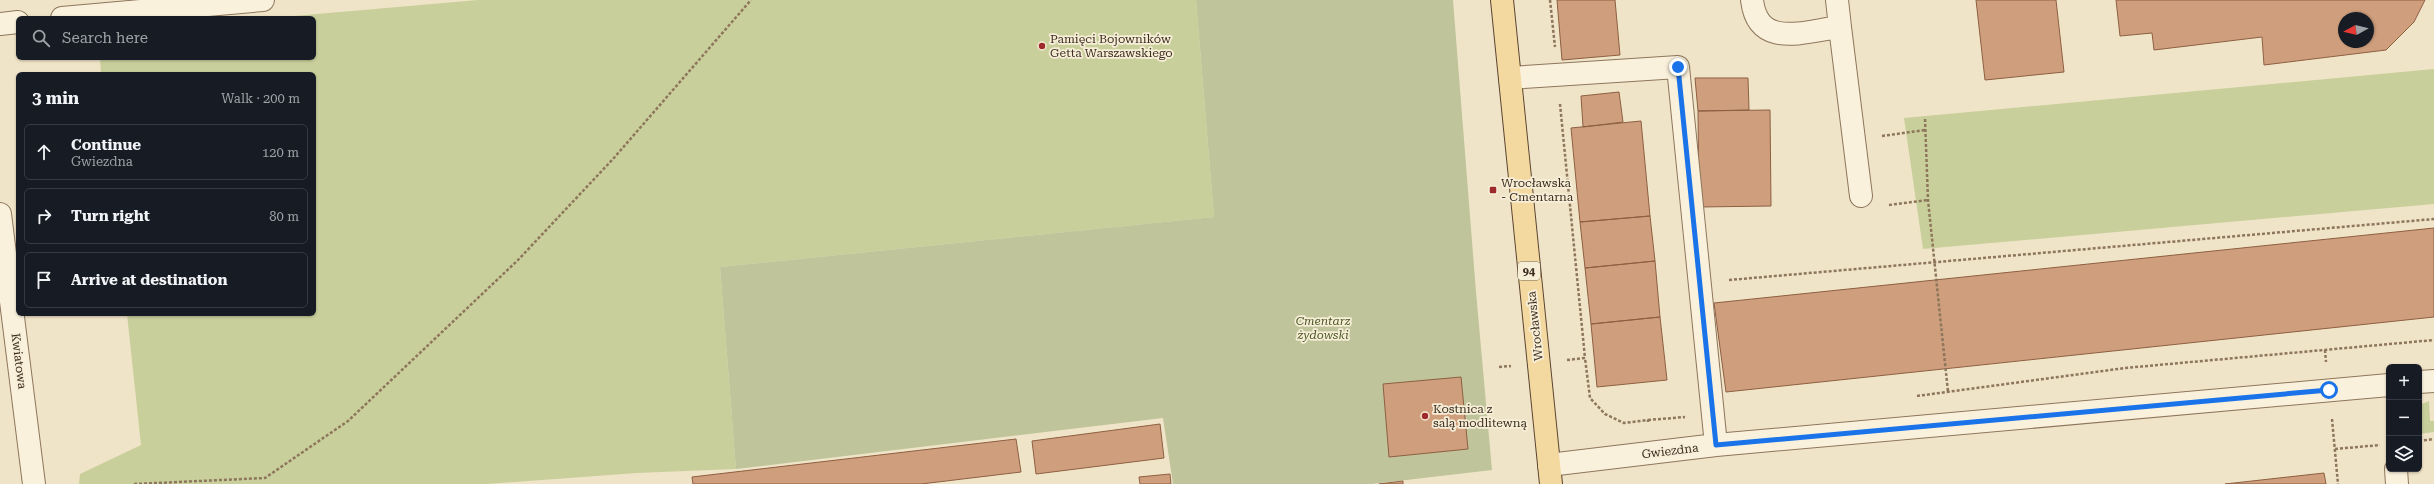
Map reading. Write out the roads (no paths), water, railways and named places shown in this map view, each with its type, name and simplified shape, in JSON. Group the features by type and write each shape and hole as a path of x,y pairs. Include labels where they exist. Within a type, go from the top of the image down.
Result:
{"main road":[{"name":"Wrocławska","path":"1502,0 1550,474"}],"street":[{"path":"84,16 263,0"},
{"path":"1752,0 1753,11 1760,25 1772,33 1787,34 1840,26"},
{"path":"1837,0 1861,196"},
{"path":"0,24 16,22"},
{"path":"1510,78 1678,67 1701,282 1716,445"},
{"name":"Kwiatowa","path":"0,214 34,484"},
{"path":"2422,382 2434,381"},
{"name":"Gwiezdna","path":"1550,474 1652,453 1716,445 2386,387"},
{"path":"2396,472 2397,484"}],"place":[{"name":"Pamięci Bojowników Getta Warszawskiego","path":"1042,46"},
{"name":"Wrocławska - Cmentarna","path":"1493,190"},
{"name":"Kostnica z salą modlitewną","path":"1425,416"}],"park label":[{"name":"Cmentarz żydowski","path":"1323,328"}]}
